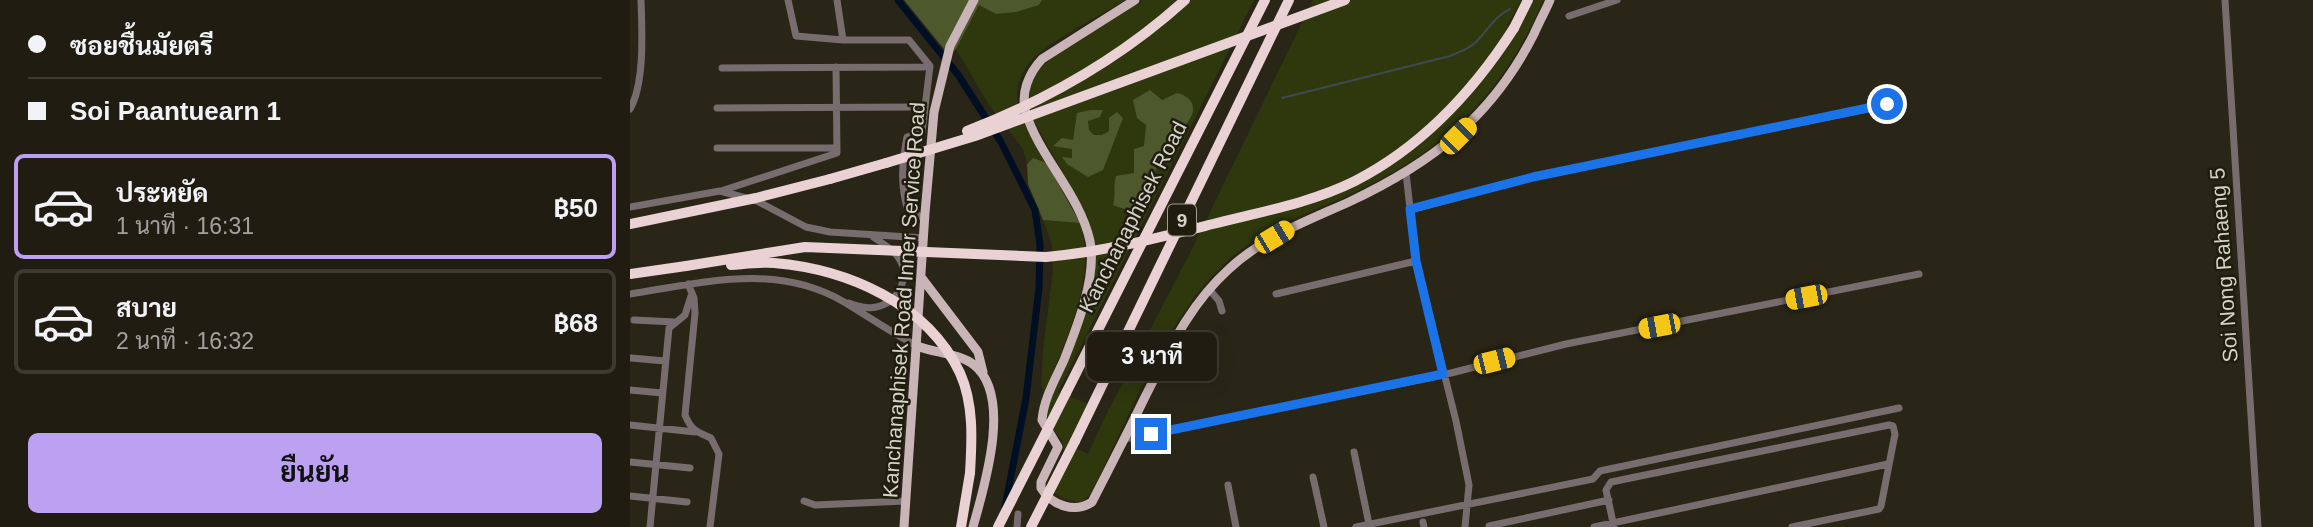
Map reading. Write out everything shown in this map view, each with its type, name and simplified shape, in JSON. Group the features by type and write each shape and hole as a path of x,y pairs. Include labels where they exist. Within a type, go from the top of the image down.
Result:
{"highway":[{"path":"886,163 1035,103 1129,48 1185,0"},
{"name":"Kanchanaphisek Road","path":"998,527 1265,0"},
{"name":"Kanchanaphisek Road","path":"1031,527 1289,0"},
{"path":"630,224 757,198 962,141 1345,0"},
{"path":"630,274 804,247 1046,257 1085,254 1272,209 1354,181 1416,142 1452,110 1490,64 1514,28 1528,0"},
{"path":"686,266 773,263 814,270 848,280 907,308 933,332 960,373 970,414 970,473 961,527"}],"main road":[{"name":"Kanchanaphisek Road Inner Service Road","path":"904,527 934,112 950,46 974,0"},
{"path":"1135,0 1042,59 1029,78 1025,100 1026,112 1036,134 1080,213 1087,231 1091,257 1087,290 1042,419 1058,447 1041,482 1043,492 1058,504 1073,508 1085,507 1092,502 1181,326 1209,289 1230,267 1278,234 1406,173 1458,136 1487,107 1519,63 1550,0"},
{"path":"921,277 978,352 990,388 994,416 984,487 973,527"},
{"path":"918,346 936,353 960,357 973,363 984,374"}],"street":[{"path":"630,109 635,101 639,74 641,0"},
{"path":"788,0 796,36 842,40 909,40 930,66 922,132 907,137 901,169 908,211 925,216"},
{"path":"837,0 842,40"},
{"path":"1569,16 1617,0"},
{"name":"Soi Nong Rahaeng 5","path":"2225,0 2258,527"},
{"path":"630,207 720,191 837,153 836,67"},
{"path":"722,68 924,67"},
{"path":"1410,209 1533,177 1887,104"},
{"path":"717,108 918,107"},
{"path":"718,148 837,148"},
{"path":"1406,173 1416,261 1469,485 1465,527"},
{"path":"720,191 757,201 806,227 830,232 924,239"},
{"path":"630,294 722,278 758,277 790,282 843,302 869,308 882,306 896,297 903,284 903,269 898,256 872,236"},
{"path":"1276,294 1416,261"},
{"path":"1124,439 1443,374 1566,344 1919,274"},
{"path":"688,284 695,313 685,415 689,426 695,432"},
{"path":"1209,289 1219,301 1222,311"},
{"path":"650,527 669,328 685,315 692,293"},
{"path":"843,302 918,346"},
{"path":"634,320 676,323"},
{"path":"631,358 665,361"},
{"path":"630,390 662,393"},
{"path":"1356,527 1593,479 1600,471 1899,408"},
{"path":"630,425 695,432 711,438 719,454 710,527"},
{"path":"1614,525 1606,490 1611,482 1889,425 1895,429 1879,509 1792,527"},
{"path":"1354,452 1369,524"},
{"path":"630,462 690,467"},
{"path":"1594,527 1614,525 1888,464"},
{"path":"1313,477 1324,527"},
{"path":"1228,485 1236,527"},
{"path":"630,496 687,502"},
{"path":"1489,526 1609,500"},
{"path":"804,501 815,505 906,501"},
{"path":"1017,527 1018,514"}],"green space":[{"path":"904,0 1042,0 1039,5 1016,12 996,14 979,5 956,49 949,55"},
{"path":"1042,0 1125,0 1048,47 1025,69 1017,93 1020,110 1047,163 1033,158 1027,164 1023,149 989,105 956,49 979,5 1039,5"},
{"path":"1143,0 1254,0 1058,392 1088,404 1069,444 1088,454 1193,247 1313,0 1522,0 1507,25 1518,31 1534,0 1543,0 1527,34 1489,92 1442,139 1384,177 1254,241 1226,262 1203,286 1165,342 1090,494 1081,503 1062,498 1046,486 1064,451 1062,441 1047,422 1048,406 1068,361 1094,248 1087,216 1034,121 1029,94 1033,79 1051,58"},
{"path":"1150,90 1162,100 1177,93 1183,95 1191,101 1193,111 1162,156 1154,176 1150,198 1133,209 1126,209 1113,205 1115,180 1116,176 1134,173 1134,149 1144,146 1146,125 1137,118 1133,100"},
{"path":"1103,110 1100,117 1088,121 1089,130 1094,135 1109,131 1109,118 1117,112 1123,118 1103,170 1088,177 1067,164 1062,157 1072,158 1072,149 1053,146 1062,138 1073,140 1077,113"},
{"path":"1033,158 1047,163 1080,223 1043,220 1028,184 1027,164"},
{"path":"1043,220 1080,223 1085,265 1077,310 1044,393 1041,385 1043,350 1053,271 1052,245"}],"waterway":[{"path":"898,0 959,76 1001,142 1035,210 1040,244 1039,288 1026,398 1005,507"},
{"path":"1282,98 1450,56 1473,44 1496,19 1510,9"}],"route":[{"path":"1151,434 1443,374 1416,261 1410,209 1533,177 1887,104"}]}
